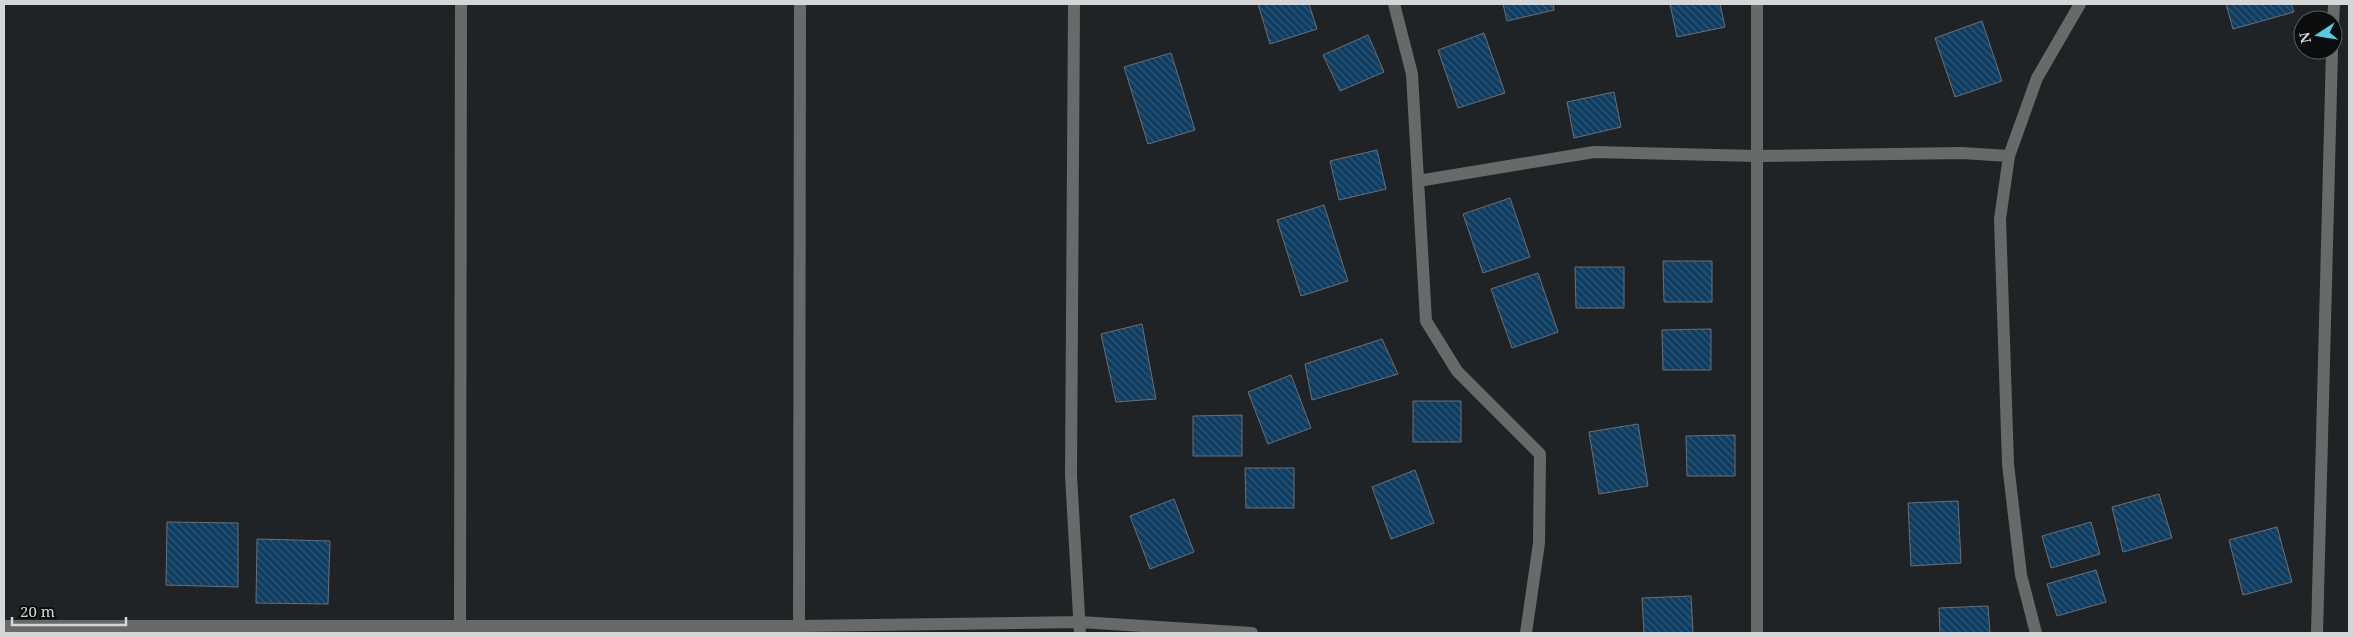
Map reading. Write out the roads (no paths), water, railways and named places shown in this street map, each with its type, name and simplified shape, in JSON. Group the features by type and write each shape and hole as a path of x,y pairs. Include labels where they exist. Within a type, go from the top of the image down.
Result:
{"street":[{"path":"460,629 461,4"},
{"path":"799,630 800,4"},
{"path":"1074,4 1071,475 1080,627"},
{"path":"1394,4 1412,74 1426,320 1457,371 1540,454 1539,543 1526,633"},
{"path":"1757,4 1757,633"},
{"path":"2036,633 2021,575 2008,464 2000,219 2010,156 2037,78 2080,4"},
{"path":"2317,633 2332,60"},
{"path":"1418,180 1594,152 1757,156 1962,154 2010,156"},
{"path":"4,626 799,630 1080,627 1252,633"}]}
